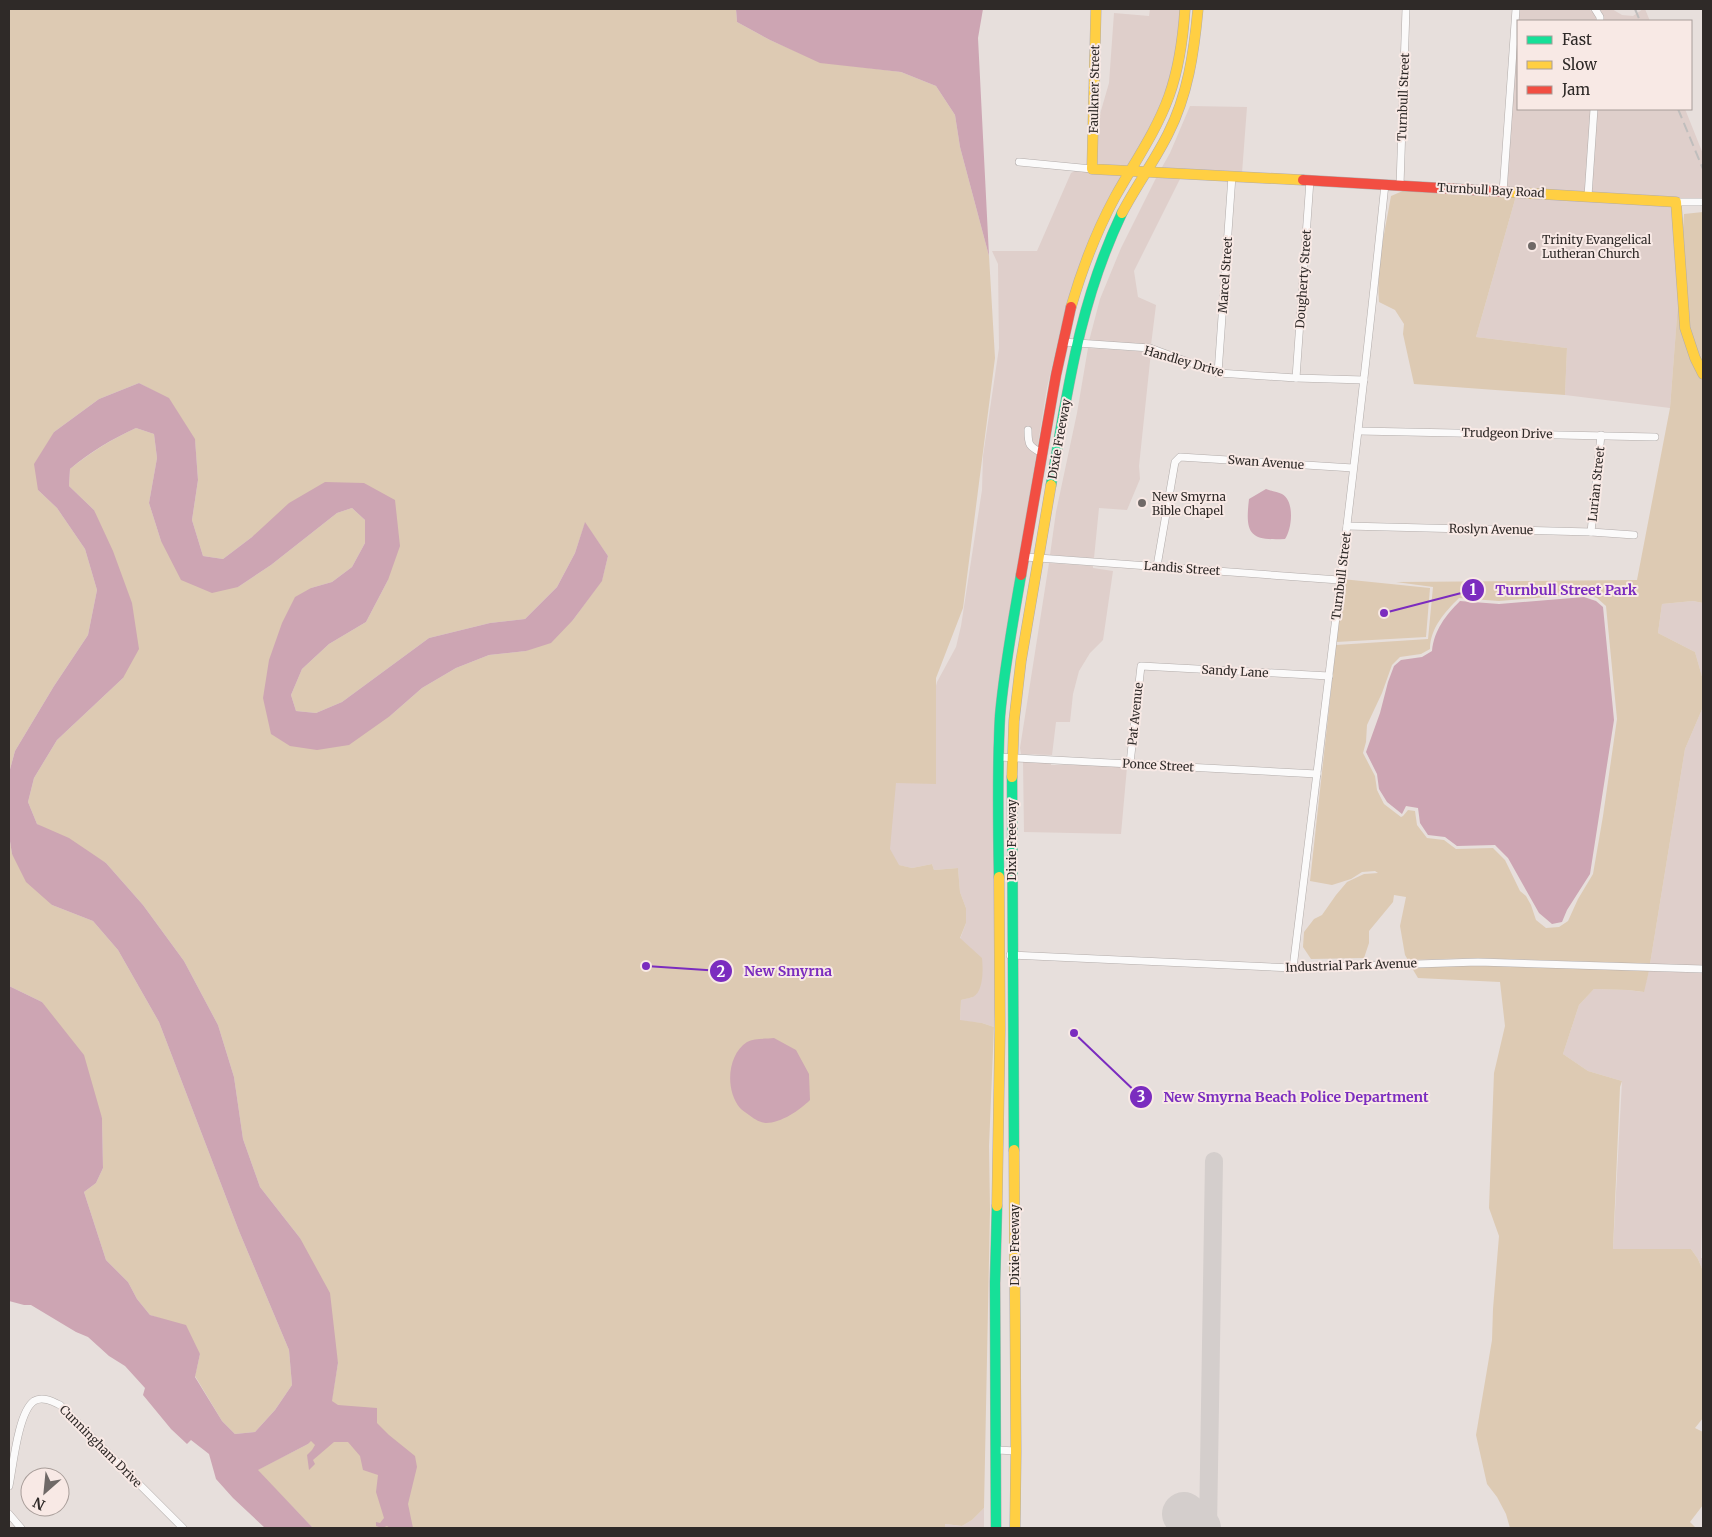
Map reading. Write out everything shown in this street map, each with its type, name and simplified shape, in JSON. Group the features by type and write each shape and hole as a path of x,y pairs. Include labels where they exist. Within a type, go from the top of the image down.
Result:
{"main road":[{"name":"Faulkner Street","path":"1092,169 1096,9"},
{"name":"Dixie Freeway","path":"996,1528 996,1282 1000,1030 998,757 1000,718 1007,659 1063,342 1074,298 1090,251 1110,208 1154,131 1174,83 1181,49 1185,9"},
{"name":"Dixie Freeway","path":"1015,1528 1012,757 1017,690 1076,343 1088,298 1105,250 1122,213 1174,121 1187,86 1194,50 1198,9"},
{"name":"Turnbull Bay Road","path":"1092,169 1676,202"},
{"path":"1676,202 1685,328 1695,358 1703,374"}],"street":[{"name":"Turnbull Street","path":"1400,185 1406,9"},
{"path":"1503,192 1516,9"},
{"path":"1588,196 1594,110"},
{"path":"1019,162 1092,169"},
{"name":"Marcel Street","path":"1218,373 1232,176"},
{"name":"Dougherty Street","path":"1296,378 1310,180"},
{"name":"Turnbull Street","path":"1293,968 1339,580 1359,430 1384,184"},
{"path":"1676,202 1703,202"},
{"name":"Handley Drive","path":"1063,342 1150,348 1218,373 1364,380"},
{"path":"1028,430 1028,443 1031,448 1043,454"},
{"name":"Trudgeon Drive","path":"1359,430 1655,437"},
{"name":"Lurian Street","path":"1591,532 1601,435"},
{"name":"Swan Avenue","path":"1157,566 1175,462 1180,456 1353,468"},
{"name":"Roslyn Avenue","path":"1347,526 1591,532 1634,535"},
{"name":"Landis Street","path":"1025,557 1339,580"},
{"name":"Sandy Lane","path":"1141,666 1329,676"},
{"name":"Pat Avenue","path":"1130,763 1141,666"},
{"name":"Ponce Street","path":"998,757 1317,774"},
{"name":"Industrial Park Avenue","path":"999,954 1293,968 1478,962 1703,969"},
{"name":"Cunningham Drive","path":"9,1486 22,1420 28,1408 35,1400 50,1400 60,1405 183,1528"},
{"path":"997,1450 1016,1452"},
{"path":"9,1514 21,1528"}],"shaded area":[{"path":"9,9 736,9 737,22 770,40 820,62 901,72 936,86 955,115 960,147 989,256 995,358 963,608 936,678 936,784 896,783 890,849 899,865 912,868 932,864 934,870 958,868 960,892 966,908 966,923 960,938 982,958 983,967 981,985 977,994 961,1000 960,1020 994,1027 989,1146 990,1209 984,1508 972,1520 962,1526 945,1524 945,1528 313,1528 257,1470 308,1444 329,1416 338,1363 300,1238 260,1187 243,1139 234,1077 218,1025 184,961 143,905 106,863 37,824 28,802 34,778 57,740 123,678 94,510 69,486 70,469 102,446 136,428 154,434 157,458 149,503 161,541 238,587 271,565 337,513 352,508 365,520 365,543 352,567 332,582 311,588 271,734 390,716 422,688 456,668 489,655 526,651 573,620 602,580 608,556 585,523 575,553 557,587 525,619 490,623 429,638 342,702 316,713 296,711 291,695 302,669 329,644 366,622 388,580 364,483 252,537 223,559 203,556 192,520 198,480 195,440 169,399 139,383 99,399 54,432 38,490 57,508 85,549 97,590 88,635 54,686 15,751 9,773"},
{"path":"736,9 983,9 978,38 989,256 960,147 955,115 936,86 901,72 820,63 770,40 737,22"},
{"path":"1150,9 1182,9 1176,61 1162,106 1129,168 1095,166 1096,128 1109,83 1114,13 1149,16"},
{"path":"1520,9 1588,9 1597,18 1597,20 1519,20"},
{"path":"1600,9 1612,9 1622,15 1633,16 1645,9 1650,20 1603,20"},
{"path":"1517,45 1517,110 1591,110 1585,192 1507,188"},
{"path":"1190,106 1247,107 1242,173 1161,169"},
{"path":"1597,110 1685,110 1703,154 1703,198 1592,192"},
{"path":"1075,171 1124,175 1061,327 1047,388 1003,659 993,743 995,753 996,992 994,1027 982,1023 960,1021 961,1000 973,997 967,945 960,939 966,923 966,908 960,892 958,868 934,870 932,864 912,868 898,865 887,846 893,784 930,708 937,682 956,647 961,626 982,490 983,456 999,348 998,264 992,251 1037,251 1071,173"},
{"path":"1157,176 1229,180 1180,179 1134,271 1138,297 1156,305 1151,345 1089,341 1100,299 1121,248"},
{"path":"1405,190 1516,196 1476,337 1567,348 1565,395 1414,384 1403,334 1404,324 1395,310 1379,302 1378,289 1380,262 1391,196"},
{"path":"1516,196 1672,206 1679,291 1670,408 1565,395 1567,348 1476,337"},
{"path":"1703,212 1703,366 1688,327 1682,242 1684,214"},
{"path":"1679,290 1692,360 1703,381 1703,603 1693,601 1662,604 1658,633 1695,652 1703,680 1703,707 1685,749 1650,964 1478,958 1408,960 1405,955 1400,926 1406,897 1394,895 1393,902 1369,931 1369,943 1364,958 1311,959 1303,947 1304,932 1314,919 1322,915 1347,882 1364,874 1378,873 1375,871 1362,872 1351,879 1332,885 1310,881 1336,645 1428,639 1433,587 1396,582 1637,580 1670,408","holes":["1584,594 1597,598 1606,606 1617,719 1603,816 1593,874 1578,899 1568,921 1559,927 1546,928 1536,920 1531,905 1526,896 1520,891 1505,860 1493,848 1456,849 1444,840 1427,838 1417,825 1415,811 1408,810 1401,817 1384,804 1377,790 1375,776 1363,753 1367,725 1382,693 1392,665 1400,657 1421,654 1430,649 1435,627 1459,598 1499,601"]},
{"path":"1088,348 1151,352 1139,466 1140,479 1127,510 1099,508 1094,558 1050,555 1056,512 1077,413"},
{"path":"139,383 169,398 195,439 198,480 192,520 203,556 223,559 252,537 289,503 325,482 364,483 395,500 400,546 388,580 366,622 329,644 302,669 291,695 296,711 316,713 342,702 429,638 490,623 525,619 557,587 575,553 585,522 608,556 602,581 573,620 551,643 526,651 489,655 456,668 422,688 390,716 349,745 317,750 290,746 271,734 263,698 269,660 282,623 295,597 311,588 332,582 352,567 365,543 365,520 352,508 337,513 271,565 238,587 212,593 181,580 161,541 149,503 157,458 154,434 136,428 101,446 70,469 69,486 94,510 113,551 132,603 139,649 123,678 57,740 34,778 28,802 37,824 69,838 106,863 143,905 184,961 218,1025 234,1077 243,1139 260,1187 300,1238 330,1293 338,1363 332,1401 338,1405 377,1408 377,1423 415,1456 417,1467 408,1504 413,1528 390,1528 387,1526 382,1528 376,1526 376,1522 380,1523 384,1518 376,1492 378,1475 363,1470 360,1456 348,1442 334,1442 313,1460 315,1464 309,1470 307,1455 315,1445 311,1441 258,1470 313,1528 265,1528 216,1479 209,1454 191,1440 187,1444 171,1429 143,1395 145,1388 125,1366 109,1356 88,1337 76,1332 31,1305 9,1301 9,986 42,1002 84,1055 102,1118 103,1168 96,1183 84,1192 106,1260 128,1282 137,1299 150,1315 186,1325 200,1354 195,1377 222,1421 235,1434 255,1432 275,1410 292,1385 289,1350 239,1231 159,1022 118,950 93,921 52,905 26,882 12,854 9,835 9,773 15,751 54,686 88,635 97,590 85,549 57,508 38,490 34,464 54,432 99,399"},
{"path":"1266,489 1282,494 1289,503 1291,522 1285,539 1257,536 1249,527 1249,499"},
{"path":"1049,563 1093,566 1093,568 1113,571 1103,640 1090,653 1079,671 1073,694 1070,722 1056,722 1052,755 1021,754 1020,748"},
{"path":"1342,579 1430,588 1426,637 1336,642"},
{"path":"1584,597 1596,601 1603,607 1614,720 1590,874 1567,910 1562,922 1552,924 1539,913 1508,858 1495,845 1457,846 1445,837 1428,835 1420,823 1418,808 1406,806 1402,814 1387,802 1379,789 1377,774 1366,752 1394,666 1401,660 1422,657 1432,651 1438,630 1460,601 1499,604"},
{"path":"1693,601 1703,603 1703,680 1695,652 1658,633 1662,604"},
{"path":"1703,707 1703,966 1650,964 1685,749"},
{"path":"1023,761 1051,762 1051,765 1127,767 1121,834 1024,832"},
{"path":"9,835 12,854 52,905 93,921 118,950 159,1022 239,1231 289,1350 292,1385 275,1410 255,1432 235,1434 222,1421 195,1376 200,1354 162,1319 150,1315 137,1299 128,1282 106,1260 84,1192 96,1183 103,1168 102,1118 42,1002 9,986"},
{"path":"1477,965 1649,971 1644,992 1594,989 1579,1005 1563,1054 1588,1071 1622,1081 1620,1087 1613,1249 1691,1249 1703,1271 1703,1418 1695,1428 1703,1432 1703,1505 1690,1522 1696,1528 1510,1528 1506,1514 1487,1484 1476,1435 1492,1340 1499,1236 1489,1208 1494,1073 1505,1026 1500,982 1418,978 1412,968"},
{"path":"1649,971 1703,973 1701,1258 1703,1258 1703,1271 1691,1249 1613,1249 1622,1081 1588,1071 1563,1054 1579,1005 1594,989 1643,992"},
{"path":"774,1038 796,1050 809,1074 810,1100 796,1112 778,1121 764,1123 740,1108 735,1101 730,1083 730,1073 735,1055 747,1042 757,1039"},
{"path":"984,1508 984,1528 945,1528 944,1524 962,1526 972,1520"}],"taxiway":[{"path":"1208,1528 1214,1161"}],"runway":[{"path":"1184,1514 1199,1528"}],"railway":[{"path":"1635,9 1640,20"},
{"path":"1678,110 1703,169"}],"traffic: fast":[{"path":"1051,485 1070,380 1085,313 1107,247 1122,213"},
{"path":"999,877 998,776 1000,716 1006,663 1021,575"},
{"path":"1012,777 1014,1150"},
{"path":"996,1528 995,1283 997,1206"}],"traffic: slow":[{"path":"1096,9 1092,169 1303,180"},
{"path":"1071,307 1085,265 1102,224 1115,197 1151,135 1169,96 1180,53 1185,9"},
{"path":"1122,213 1163,144 1181,104 1192,57 1198,9"},
{"path":"1508,192 1676,202 1685,328 1695,358 1703,374"},
{"path":"1012,777 1014,721 1021,661 1051,485"},
{"path":"997,1206 1000,1030 999,877"},
{"path":"1014,1150 1015,1528"}],"traffic: jam":[{"path":"1303,180 1508,192"},
{"path":"1021,575 1056,375 1071,307"}],"place":[{"name":"Trinity Evangelical Lutheran Church","path":"1532,246"},
{"name":"New Smyrna Bible Chapel","path":"1142,503"},
{"name":"Turnbull Street Park","path":"1384,613"},
{"name":"New Smyrna","path":"646,966"},
{"name":"New Smyrna Beach Police Department","path":"1074,1033"}]}
